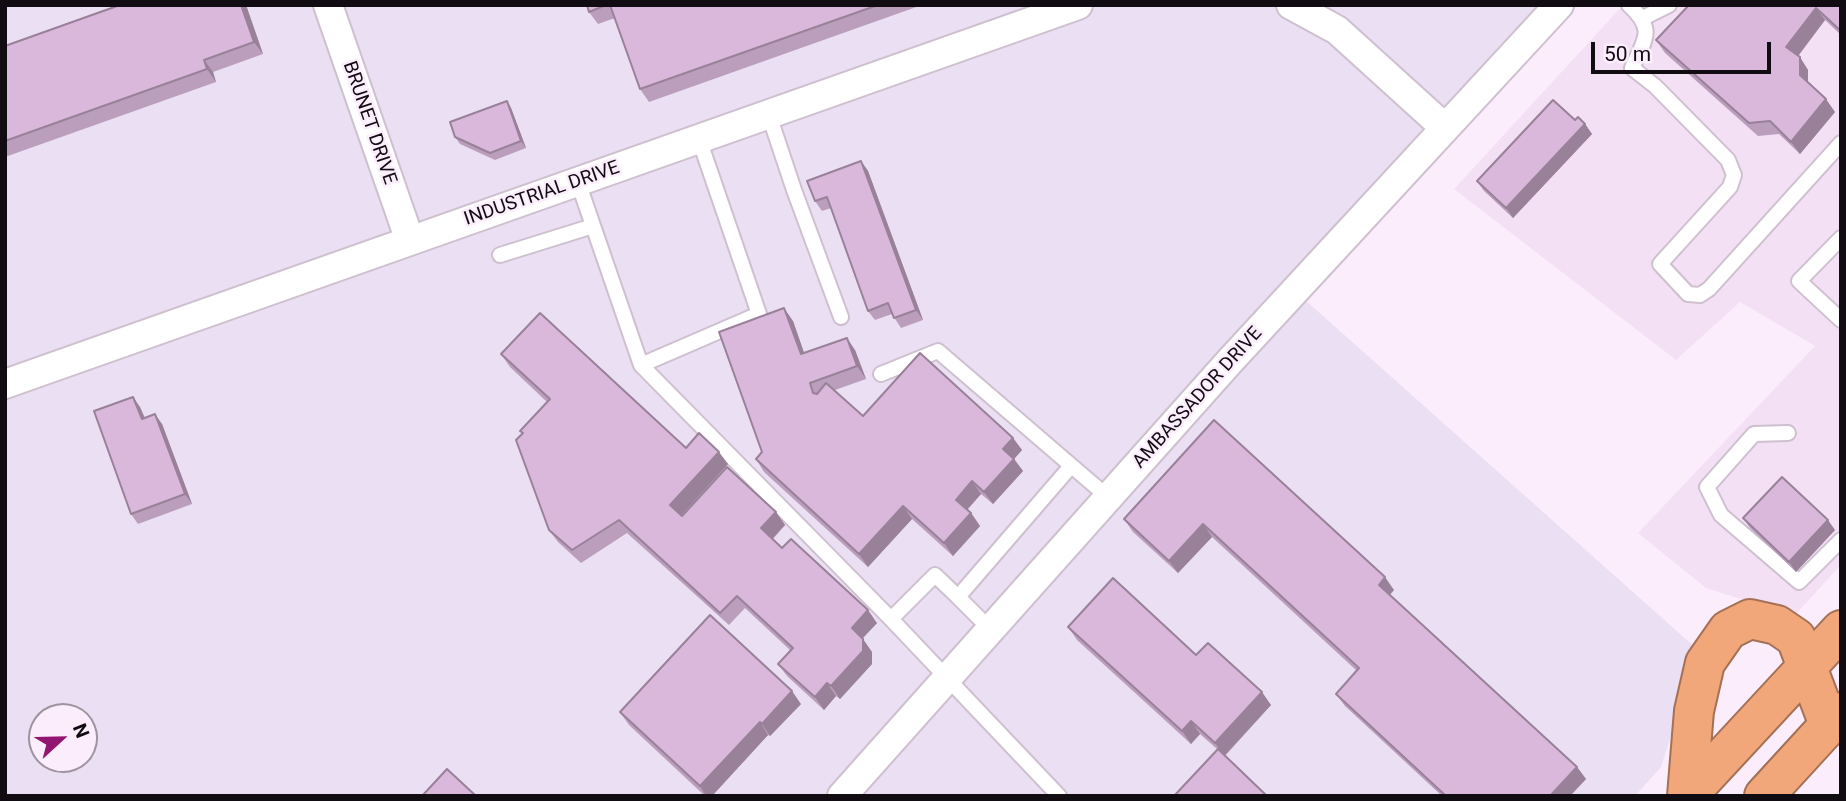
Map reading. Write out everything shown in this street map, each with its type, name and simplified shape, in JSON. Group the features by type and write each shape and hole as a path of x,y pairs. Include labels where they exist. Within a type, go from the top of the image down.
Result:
{"highway":[{"path":"1687,796 1694,710 1705,663 1728,630 1750,619 1777,625 1796,638 1807,666 1835,719 1764,796"},
{"path":"1687,796 1841,630"}],"street":[{"name":"BRUNET DRIVE","path":"328,5 410,241"},
{"name":"INDUSTRIAL DRIVE","path":"5,384 1078,5"},
{"path":"1292,5 1337,30 1445,128"},
{"name":"AMBASSADOR DRIVE","path":"842,796 1230,361 1559,5"}],"lane":[{"path":"1629,5 1643,18 1646,28 1632,68 1655,86 1728,160 1734,175 1730,187 1660,264 1688,294 1700,295 1709,289 1841,143"},
{"path":"1643,18 1670,5"},
{"path":"769,114 793,190 841,317"},
{"path":"641,365 759,314 699,139"},
{"path":"578,182 641,365 891,619 1059,796"},
{"path":"500,255 593,226"},
{"path":"1841,238 1799,281 1841,320"},
{"path":"881,374 938,351 1109,498"},
{"path":"1788,433 1754,434 1707,486 1721,515 1800,582 1841,540"},
{"path":"958,597 1071,466"},
{"path":"891,619 935,575 991,630"}],"shaded area":[{"path":"5,5 1561,5 1304,299 1698,650 1661,767 1635,796 5,796"},
{"path":"1623,5 1841,5 1841,565 1794,616 1706,588 1638,533 1815,346 1740,302 1676,360 1454,189"}],"building":[{"path":"120,5 241,5 254,42 204,60 207,69 5,141 5,46"},
{"path":"587,5 606,5 589,12"},
{"path":"610,5 878,5 640,89"},
{"path":"1689,5 1841,5 1841,31 1816,8 1786,47 1800,57 1800,75 1826,99 1791,142 1770,121 1749,123 1656,40"},
{"path":"1553,100 1575,120 1578,117 1585,124 1506,208 1477,181"},
{"path":"507,101 521,141 490,153 455,137 450,122"},
{"path":"861,161 916,310 894,318 888,303 868,311 827,197 815,201 807,181"},
{"path":"784,308 801,354 847,338 857,366 810,383 813,393 817,394 826,383 863,416 920,353 1013,438 1003,449 1014,459 984,492 972,481 956,500 971,513 944,543 903,506 859,554 756,459 762,452 719,332"},
{"path":"540,313 686,448 699,433 719,452 670,505 682,516 727,467 776,512 761,528 782,548 791,539 868,610 852,628 863,639 863,651 831,686 827,683 815,697 778,664 793,648 737,596 720,613 619,520 572,550 549,530 516,440 523,433 520,431 550,399 501,354"},
{"path":"133,397 142,419 155,414 185,494 131,514 94,411"},
{"path":"1214,420 1385,577 1379,585 1577,767 1550,796 1446,796 1336,694 1359,668 1203,524 1169,561 1124,519"},
{"path":"1782,477 1828,520 1789,562 1743,518"},
{"path":"1113,578 1196,655 1208,643 1262,692 1215,743 1191,721 1182,731 1068,627"},
{"path":"710,615 792,691 700,786 620,712"},
{"path":"1218,749 1267,796 1174,796"},
{"path":"447,769 476,796 422,796"}]}
